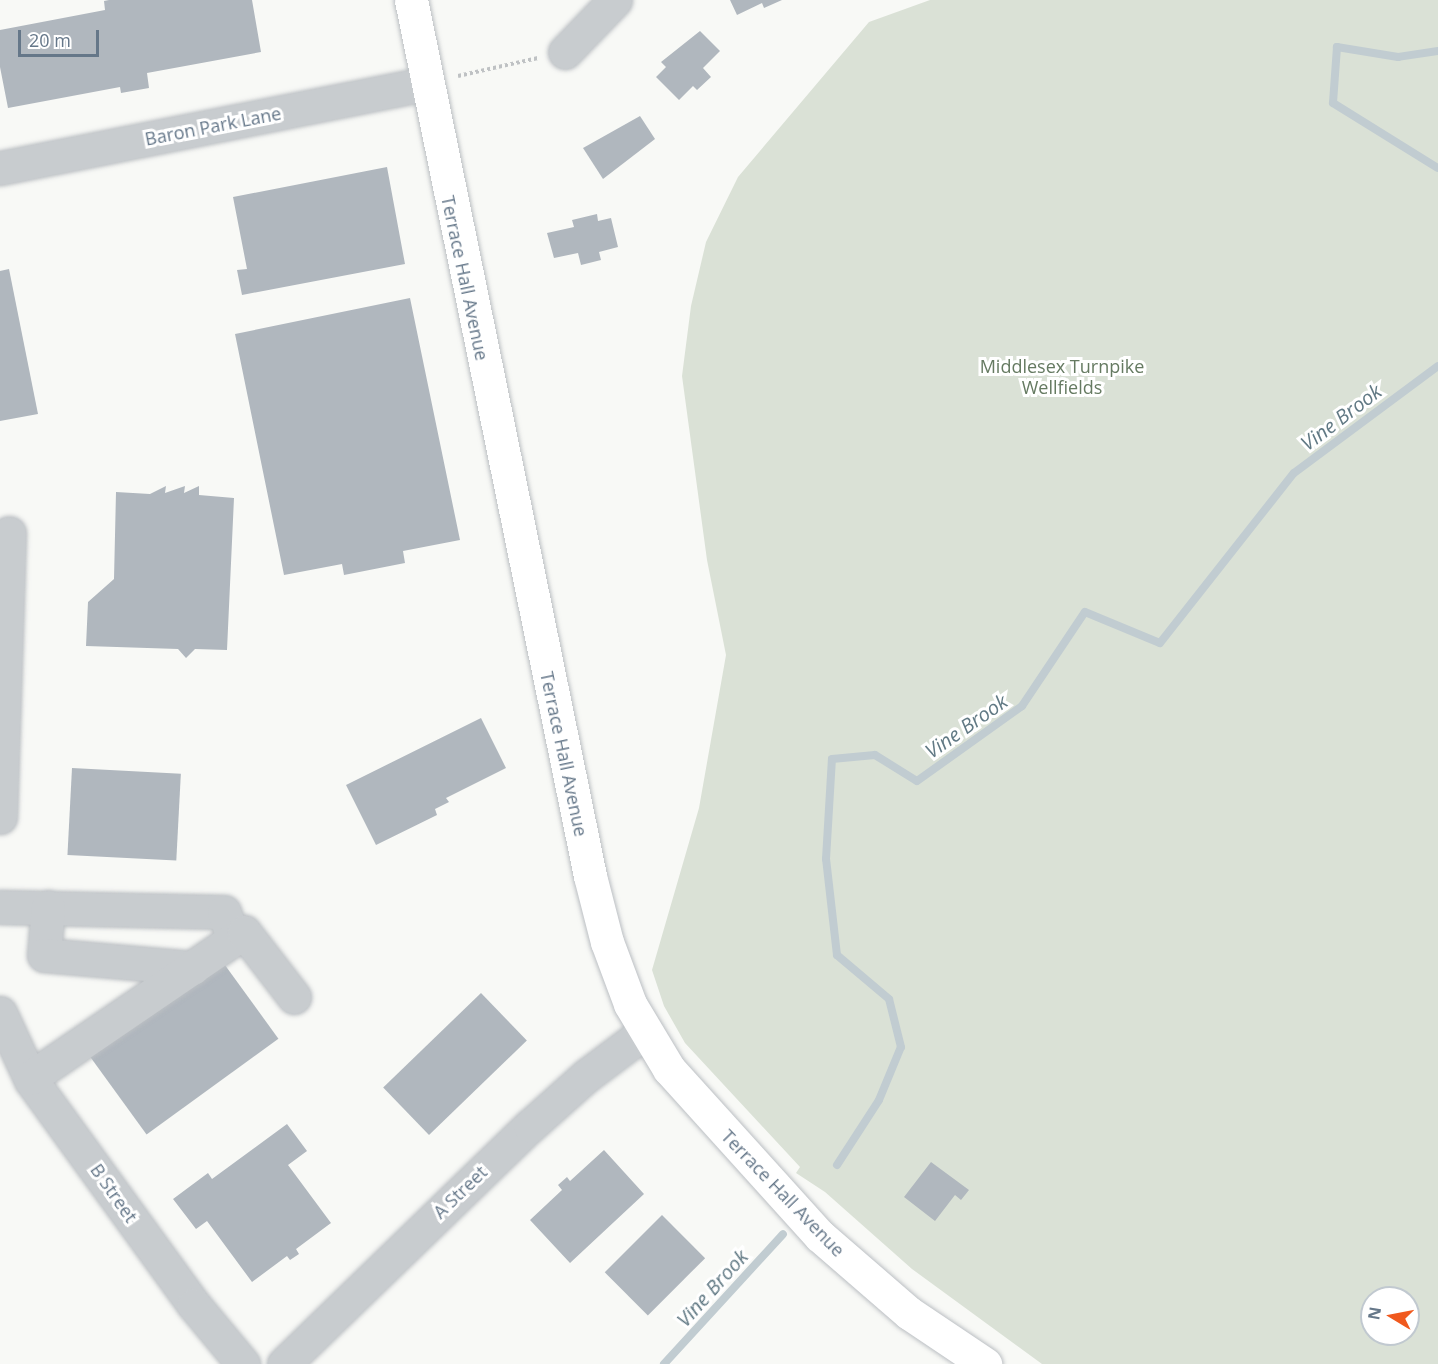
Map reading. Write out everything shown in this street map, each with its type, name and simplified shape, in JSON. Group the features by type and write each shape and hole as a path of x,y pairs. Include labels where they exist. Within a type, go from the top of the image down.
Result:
{"main road":[{"name":"Terrace Hall Avenue","path":"411,0 425,84 590,876 607,942 630,1004 669,1069 819,1236 909,1313 985,1364"}],"street":[{"path":"565,52 615,0"},
{"name":"Baron Park Lane","path":"0,168 425,84"},
{"path":"0,817 9,533"},
{"path":"0,907 224,912 234,939"},
{"path":"48,907 45,955 192,968"},
{"path":"30,1078 244,932 294,997"},
{"name":"B Street","path":"0,1012 30,1078 194,1305 243,1364"},
{"name":"A Street","path":"284,1364 530,1126 586,1076 646,1031"}],"path":[{"path":"425,84 565,52"}],"green space":[{"name":"Middlesex Turnpike Wellfields","path":"930,0 1438,0 1438,1364 1042,1364 912,1269 825,1192 796,1173 800,1167 685,1043 664,1006 652,970 699,808 726,655 707,560 682,376 691,306 706,242 738,177 869,22"}],"building":[{"path":"252,0 261,52 147,73 149,88 121,93 120,87 8,108 0,67 0,30 105,10 104,1"},
{"path":"730,0 782,0 764,8 762,3 737,15"},
{"path":"700,31 720,51 703,68 711,77 697,90 693,86 679,100 656,77 666,67 661,62"},
{"path":"640,116 655,139 603,179 583,148"},
{"path":"387,167 405,264 242,295 237,270 247,269 233,197"},
{"path":"597,214 598,221 611,218 618,247 599,252 601,260 581,265 578,253 554,258 547,233 574,227 572,220"},
{"path":"9,269 38,414 0,421 0,271"},
{"path":"410,298 460,540 403,551 405,563 344,575 342,564 284,575 235,334"},
{"path":"166,486 165,493 185,486 184,493 199,486 199,495 234,498 227,650 195,649 186,658 178,649 86,646 88,602 114,579 116,492 150,494"},
{"path":"481,718 506,768 446,798 449,802 435,809 437,815 376,845 346,785"},
{"path":"72,768 181,774 176,861 67,855"},
{"path":"222,961 278,1039 147,1134 90,1057"},
{"path":"481,993 527,1040 429,1135 383,1087"},
{"path":"287,1124 307,1151 288,1165 331,1223 296,1249 299,1254 290,1260 287,1256 252,1282 207,1221 196,1229 173,1199 208,1173 212,1179"},
{"path":"604,1150 644,1194 570,1263 530,1220 562,1190 558,1185 567,1177 570,1181"},
{"path":"931,1162 969,1190 961,1200 955,1195 935,1221 904,1197"},
{"path":"662,1215 705,1258 648,1315 605,1272"}],"waterway":[{"name":"Vine Brook","path":"1438,51 1398,57 1337,47 1333,103 1438,168"},
{"name":"Vine Brook","path":"837,1165 879,1100 901,1047 889,999 837,955 826,859 832,759 875,755 917,781 1022,706 1085,612 1160,643 1294,473 1438,366"},
{"name":"Vine Brook","path":"664,1364 783,1234"}]}
